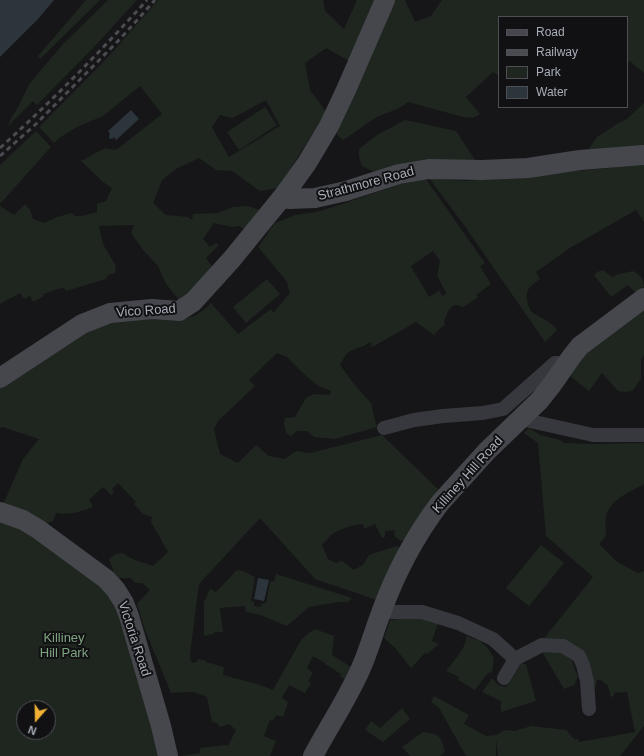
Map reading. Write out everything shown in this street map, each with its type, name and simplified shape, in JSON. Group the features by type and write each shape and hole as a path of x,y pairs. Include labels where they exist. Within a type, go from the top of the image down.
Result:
{"main road":[{"path":"284,195 307,163 330,126 385,0"},
{"name":"Strathmore Road","path":"284,195 289,199 315,198 346,191 398,174 429,169 482,170 528,168 580,160 644,155"},
{"name":"Vico Road","path":"0,378 89,321 110,314 152,309 179,310 193,302 232,259 284,195"},
{"name":"Killiney Hill Road","path":"313,756 360,670 396,576 434,511 487,451 539,401 580,346 644,298"},
{"name":"Victoria Road","path":"0,512 23,520 38,529 106,579 116,590 124,603 129,616 161,726 168,756"}],"street":[{"path":"384,428 421,419 483,413 503,409 555,363 567,363"},
{"path":"523,417 530,421 593,435 644,435"},
{"path":"381,612 422,612 458,623 493,639 516,659"},
{"path":"504,678 516,659 542,645 563,646 579,656 583,665 587,681 588,709"}],"green space":[{"path":"86,0 100,0 40,59 38,56"},
{"path":"108,0 137,0 97,44 37,105 33,101 8,126 30,83 63,44"},
{"path":"158,0 323,0 325,11 344,29 357,0 376,0 351,62 326,48 305,63 310,90 327,113 278,188 260,191 232,171 216,170 199,158 176,169 162,180 153,203 166,215 188,217 192,220 193,214 218,213 233,207 248,206 262,211 247,231 239,226 232,227 214,223 203,239 210,247 216,243 219,245 206,258 214,269 185,298 179,300 166,284 158,266 143,250 131,233 134,225 99,226 103,244 116,266 115,273 108,275 106,279 66,291 64,288 43,294 44,296 33,302 30,296 24,299 20,293 0,304 0,206 14,215 25,204 30,210 33,219 44,223 57,217 72,213 75,216 82,216 97,212 97,204 106,201 112,188 103,182 81,161 105,148 116,150 162,114 140,86 103,116 77,127 59,138 54,143 39,127 110,55","holes":["266,100 280,126 229,157 212,127 220,115 233,118"]},
{"path":"394,0 405,0 415,22 431,16 442,0 644,0 644,73 628,61 628,16 498,16 498,75 493,72 466,97 480,114 473,118 463,117 408,102 397,109 377,117 343,140 337,135 337,121"},
{"path":"644,103 644,150 585,154 597,137 627,119"},
{"path":"265,107 277,125 239,150 227,132"},
{"path":"405,120 456,131 479,166 387,174 374,172 362,166 359,157 359,149 377,135"},
{"path":"36,131 51,147 0,204 0,165"},
{"path":"644,163 644,222 636,210 570,248 536,272 540,279 532,285 527,292 528,305 532,312 546,320 557,330 545,342 464,225 429,178 465,181 608,168"},
{"path":"426,179 485,263 480,266 491,284 476,295 478,297 462,308 461,306 454,305 449,309 444,322 445,325 434,335 416,322 374,346 370,347 372,344 370,342 346,354 340,365 371,403 377,427 335,439 314,437 307,431 297,431 291,436 286,433 284,423 285,418 295,417 306,398 314,394 330,395 331,391 318,386 287,357 277,353 249,380 255,386 218,421 214,429 220,454 238,463 256,445 269,456 285,459 296,451 310,453 382,435 442,493 412,536 401,541 394,536 395,530 385,531 385,537 382,538 375,524 364,529 363,524 359,524 338,531 331,535 322,545 328,559 336,563 342,561 354,570 363,565 369,555 397,546 406,551 380,601 315,579 260,518 199,584 190,654 191,662 195,663 199,659 224,667 223,675 273,690 301,640 315,629 334,636 332,655 356,670 349,682 340,676 341,674 313,656 307,668 313,673 308,681 311,683 305,693 289,685 282,698 288,702 283,717 276,715 273,721 270,720 264,736 276,741 270,756 181,756 200,753 200,748 228,746 236,730 229,724 220,727 217,723 212,722 207,697 194,692 171,693 145,630 137,604 150,590 142,583 135,583 131,578 117,578 114,576 109,560 115,555 123,553 133,559 153,566 168,552 151,522 152,517 143,514 134,504 136,502 118,483 112,489 114,492 111,495 103,487 89,500 93,507 75,513 56,513 53,521 45,524 2,507 23,459 39,439 3,427 0,428 0,385 86,332 126,317 177,321 195,316 211,303 238,334 271,309 273,313 290,293 287,282 258,247 275,223 295,215 316,212 336,206 404,183","holes":["433,251 440,261 437,275 446,293 443,296 439,291 429,297 411,266"]},
{"path":"603,270 612,277 633,271 641,278 644,287 636,293 628,285 611,297 594,275"},
{"path":"267,279 280,294 246,323 233,307"},
{"path":"644,310 644,355 641,360 641,379 632,391 618,391 602,373 589,391 570,376 587,352"},
{"path":"529,428 540,435 560,440 564,443 644,443 644,484 627,493 612,505 606,517 606,536 599,544 617,562 638,573 644,571 644,726 620,756 498,756 496,739 496,756 466,756 439,708 431,702 434,696 469,715 464,724 486,736 496,735 505,730 515,731 531,726 566,730 574,740 578,739 579,742 635,732 627,692 614,693 614,696 611,697 608,686 601,680 597,680 593,697 586,665 542,641 593,577 546,536 538,443 524,433"},
{"name":"Killiney Hill Park","path":"0,522 25,530 91,578 111,598 119,611 162,756 0,756"},
{"path":"541,545 564,563 529,606 506,588"},
{"path":"237,570 243,571 255,577 251,601 254,602 254,606 261,607 262,604 266,603 270,582 274,581 276,574 352,598 348,602 338,602 309,607 287,626 260,615 246,612 245,606 220,608 223,632 215,632 204,636 204,602 210,589 216,592"},
{"path":"418,618 438,623 432,641 439,644 427,654 425,653 411,668 395,648 384,638 390,620"},
{"path":"466,636 480,641 487,647 494,658 492,672 488,673 475,690 458,680 459,677 446,671 465,645"},
{"path":"541,650 562,652 572,661 578,677 574,685 564,689"},
{"path":"520,664 526,664 536,701 501,712 501,701 482,692 492,678 498,685 506,687"},
{"path":"402,708 410,719 383,742 365,730 371,721 380,728"},
{"path":"423,732 439,737 445,752 440,756 410,756 402,747"}],"water":[{"path":"0,0 54,0 38,19 0,57"},
{"path":"131,110 139,119 116,140 114,137 112,139 109,138 110,134 108,131"},
{"path":"258,578 269,580 264,601 254,599"}],"railway":[{"path":"0,148 75,76 147,0"},
{"path":"0,156 36,124 121,38 155,0"}]}
